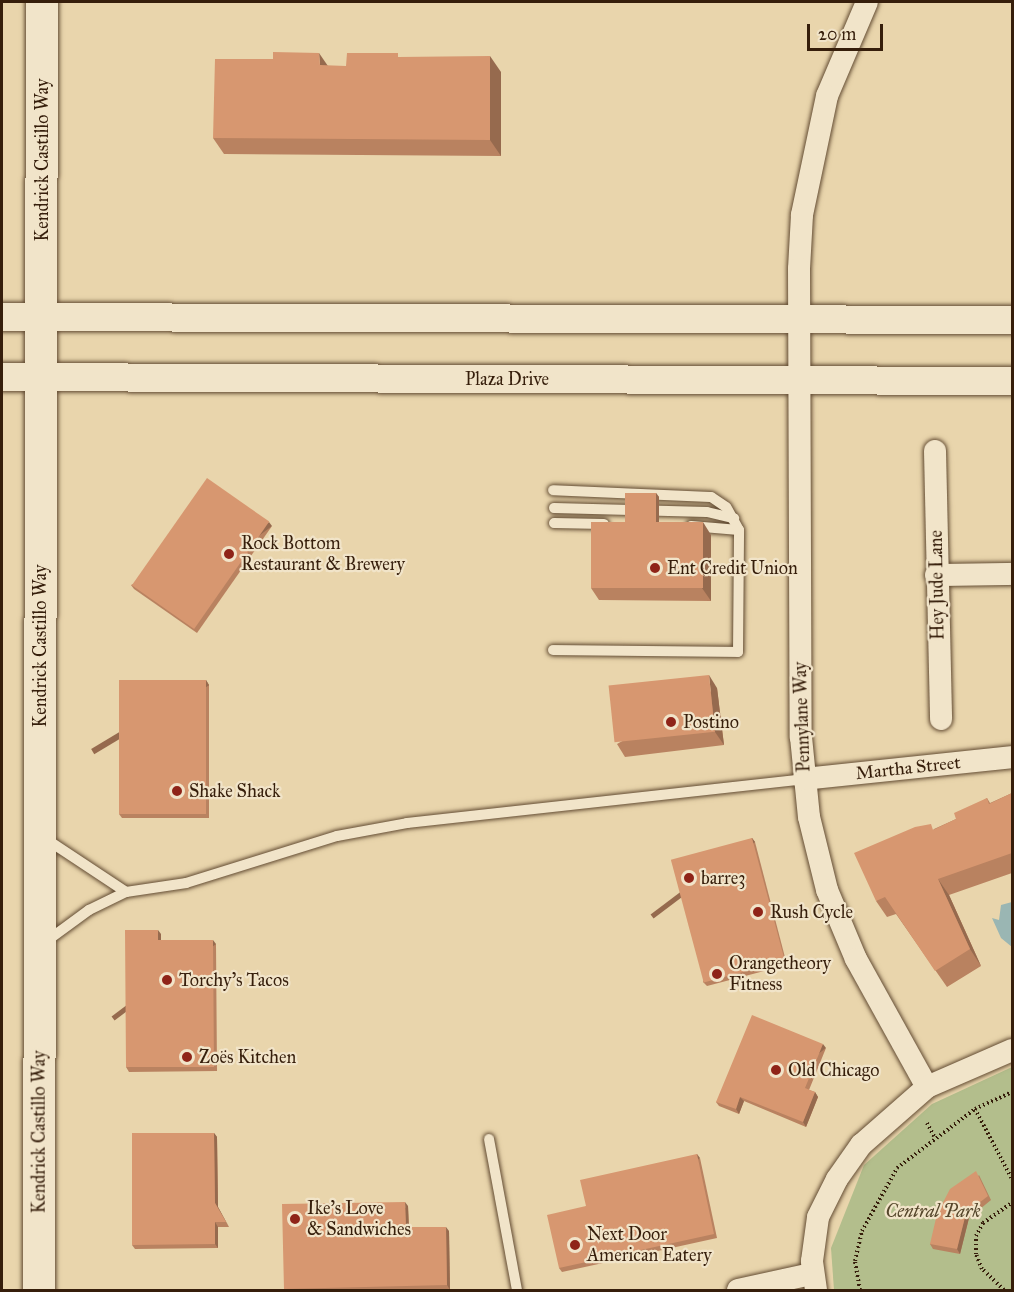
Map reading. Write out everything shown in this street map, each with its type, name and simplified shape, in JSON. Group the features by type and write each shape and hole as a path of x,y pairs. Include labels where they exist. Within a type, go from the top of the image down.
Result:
{"main road":[{"name":"Kendrick Castillo Way","path":"39,1290 42,2"}],"street":[{"name":"Pennylane Way","path":"867,2 842,53 817,133 802,215 799,319 804,779 813,839 834,908 856,959 927,1087"},
{"path":"2,317 1012,320"},
{"name":"Plaza Drive","path":"2,377 1012,381"},
{"name":"Hey Jude Lane","path":"935,452 941,719"},
{"path":"936,575 1012,574"},
{"name":"Martha Street","path":"804,779 1012,757"},
{"path":"738,1290 814,1282 818,1217 837,1179 875,1130 927,1087 1012,1050"}],"lane":[{"path":"553,490 697,494 711,497 734,518 739,530 738,652 553,650"},
{"path":"554,508 707,512 734,518"},
{"path":"554,523 613,524"},
{"path":"682,526 739,530"},
{"path":"39,946 89,910 126,891 186,883 308,843 392,825 804,779"},
{"path":"39,834 126,891"},
{"path":"489,1139 517,1290"}],"path":[{"path":"860,1290 855,1261 876,1199 897,1168 934,1136 975,1109 1012,1092"},
{"path":"975,1109 1012,1179"},
{"path":"927,1123 934,1136"},
{"path":"1004,1290 982,1269 976,1254 976,1236 983,1223 1012,1203"}],"green space":[{"name":"Central Park","path":"1012,1067 1012,1290 834,1290 831,1248 864,1165 932,1104"}],"water":[{"path":"1012,902 1012,947 1001,938 992,918 999,920 1001,905"}],"building":[{"path":"273,52 319,53 320,65 346,66 347,53 398,53 398,57 490,56 490,140 213,138 215,59 273,59"},
{"path":"207,478 269,522 194,629 132,585"},
{"path":"625,493 656,493 656,522 625,522"},
{"name":"Ent Credit Union","path":"591,522 703,522 703,588 591,588"},
{"name":"Postino","path":"709,675 715,732 615,742 609,686"},
{"path":"119,680 206,680 206,814 119,814"},
{"path":"1012,793 1012,853 938,879 970,949 935,971 885,897 876,901 854,853 915,827 931,824 933,830 956,819 954,813 987,798 989,804"},
{"path":"752,838 785,961 704,982 671,860"},
{"path":"125,930 158,930 158,940 213,940 214,1067 126,1067"},
{"name":"Old Chicago","path":"752,1015 823,1044 805,1088 815,1092 803,1122 740,1097 736,1109 716,1102"},
{"path":"132,1133 214,1133 215,1203 226,1222 215,1222 215,1244 132,1245"},
{"path":"697,1154 714,1234 559,1268 547,1215 586,1206 580,1180"},
{"path":"976,1171 988,1196 966,1213 957,1249 930,1244 937,1214 950,1189"},
{"path":"405,1202 406,1227 446,1227 447,1285 284,1289 282,1204"}],"place":[{"name":"Rock Bottom Restaurant & Brewery","path":"229,554"},
{"name":"Ent Credit Union","path":"655,568"},
{"name":"Postino","path":"671,722"},
{"name":"Shake Shack","path":"177,791"},
{"name":"barre3","path":"689,878"},
{"name":"Rush Cycle","path":"758,912"},
{"name":"Orangetheory Fitness","path":"717,974"},
{"name":"Torchy's Tacos","path":"167,980"},
{"name":"Zoës Kitchen","path":"187,1057"},
{"name":"Old Chicago","path":"776,1070"},
{"name":"Ike’s Love & Sandwiches","path":"295,1219"},
{"name":"Next Door American Eatery","path":"575,1245"}]}
